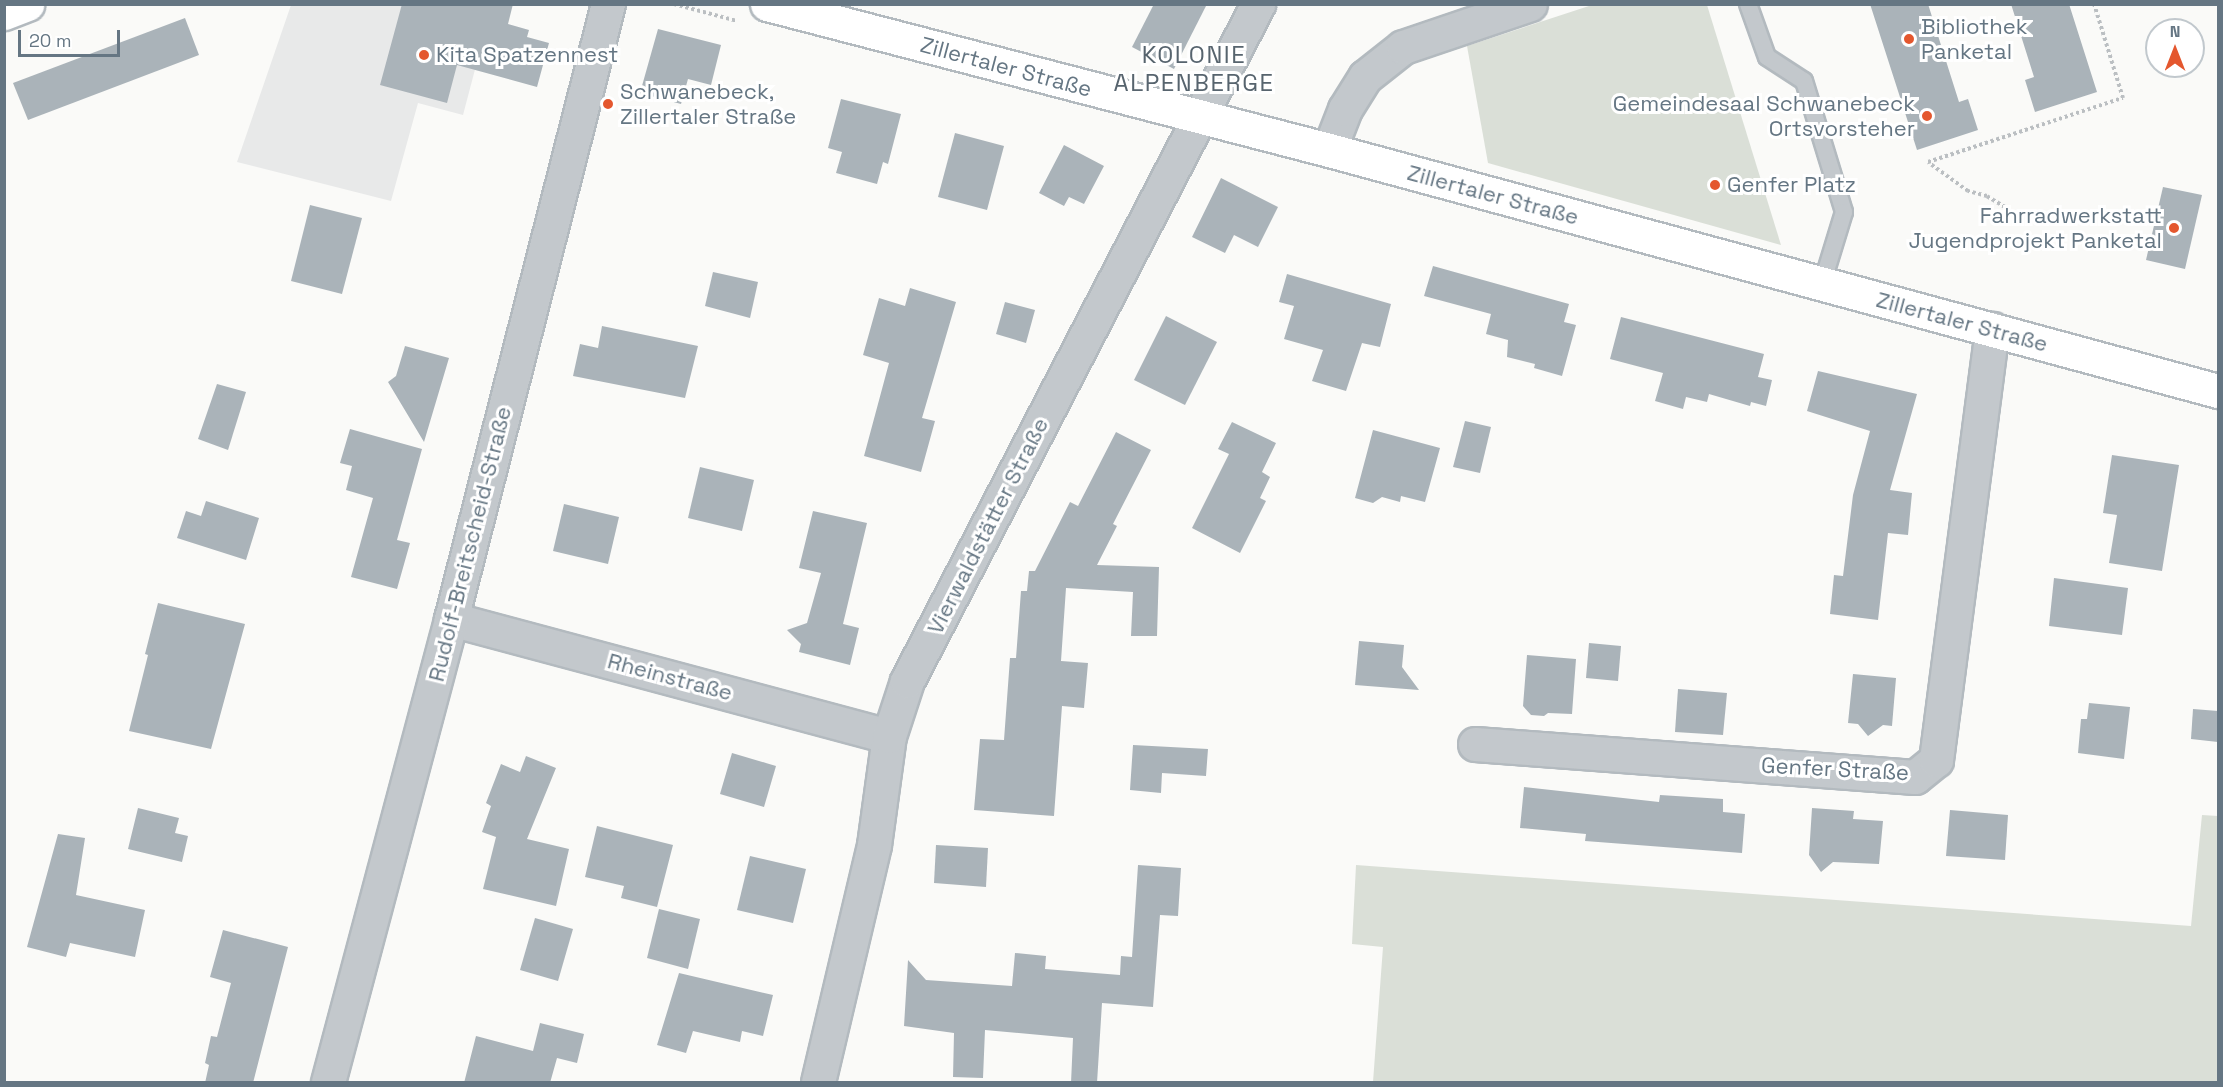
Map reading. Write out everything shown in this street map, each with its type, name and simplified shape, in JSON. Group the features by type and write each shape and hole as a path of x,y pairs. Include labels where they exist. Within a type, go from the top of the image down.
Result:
{"street":[{"path":"4,13 27,4"},
{"name":"Rudolf-Breitscheid-Straße","path":"328,1083 451,619 608,4"},
{"name":"Zillertaler Straße","path":"767,4 1329,150 2218,391"},
{"name":"Vierwaldstätter Straße","path":"818,1083 874,845 889,736 907,681 1258,4"},
{"path":"1329,150 1335,131 1365,78 1403,47 1530,4"},
{"name":"Genfer Straße","path":"1475,744 1915,777 1936,760 1992,329"},
{"name":"Rheinstraße","path":"451,619 889,736"}],"lane":[{"path":"1748,4 1767,57 1804,81 1844,212 1822,284"}],"path":[{"path":"2005,207 1987,196 1968,191 1928,162 2123,99 2094,4"}],"shaded area":[{"path":"291,5 492,5 463,115 418,103 391,201 237,162"},
{"path":"1592,5 1707,5 1781,245 1488,163 1467,46"},
{"path":"2202,815 2218,816 2218,1082 1373,1082 1383,947 1352,944 1356,865 2191,926"}],"building":[{"path":"402,4 513,4 508,24 529,30 527,37 549,43 537,87 457,65 447,103 380,85"},
{"path":"1154,4 1207,4 1174,69 1132,47"},
{"path":"1870,4 1928,4 1959,102 1968,99 1978,130 1917,150"},
{"path":"2011,4 2069,4 2097,92 2035,112 2025,80 2034,77"},
{"path":"185,18 199,55 28,120 13,83"},
{"path":"658,29 721,45 711,85 688,79 681,104 640,93"},
{"path":"841,99 901,114 888,164 883,162 877,184 836,173 842,152 828,148"},
{"path":"955,133 1004,146 987,210 938,197"},
{"path":"1064,145 1104,166 1084,204 1069,197 1064,206 1039,193"},
{"path":"1221,178 1278,207 1258,247 1234,235 1225,253 1192,237"},
{"name":"Fahrradwerkstatt Jugendprojekt Panketal","path":"2163,187 2202,195 2185,269 2146,260"},
{"path":"310,205 362,218 342,294 291,281"},
{"path":"1433,266 1569,304 1564,322 1576,325 1562,376 1534,368 1535,364 1507,357 1508,340 1486,334 1491,314 1424,296"},
{"path":"713,272 758,282 750,318 705,306"},
{"path":"1287,274 1391,304 1380,347 1362,343 1346,391 1312,381 1323,350 1284,339 1294,306 1279,302"},
{"path":"910,288 956,302 922,418 935,421 921,472 864,456 889,363 863,355 879,298 905,306"},
{"path":"1005,302 1035,310 1026,343 996,334"},
{"path":"1166,316 1217,342 1185,405 1134,380"},
{"path":"1621,317 1764,354 1758,377 1772,380 1766,406 1751,402 1750,406 1709,394 1707,402 1686,397 1683,409 1655,401 1663,373 1610,359"},
{"path":"602,326 698,346 685,398 573,376 580,344 598,348"},
{"path":"405,346 449,358 424,442 388,382 396,376"},
{"path":"1818,371 1917,394 1890,490 1912,493 1908,535 1888,533 1878,620 1830,614 1834,575 1843,576 1853,495 1870,431 1807,411"},
{"path":"217,384 246,392 228,450 198,439"},
{"path":"1465,421 1491,427 1480,473 1453,467"},
{"path":"1232,422 1276,443 1262,472 1270,477 1260,498 1266,501 1240,553 1192,528 1229,454 1218,449"},
{"path":"350,429 422,449 397,540 410,543 397,589 351,577 373,498 346,490 352,466 340,463"},
{"path":"1373,430 1440,448 1425,502 1401,496 1400,502 1382,497 1373,503 1355,498"},
{"path":"1116,432 1151,450 1113,524 1117,526 1097,565 1159,567 1157,636 1131,636 1133,592 1066,588 1061,661 1088,663 1084,708 1062,706 1054,816 974,810 980,739 1004,740 1010,658 1016,658 1021,591 1027,591 1029,571 1035,571 1070,502 1078,506"},
{"path":"2112,455 2179,465 2162,571 2109,563 2117,515 2103,513"},
{"path":"700,467 754,480 742,531 688,518"},
{"path":"206,501 259,518 246,560 177,538 186,511 201,516"},
{"path":"564,504 619,517 608,564 553,551"},
{"path":"813,511 867,523 843,624 859,628 850,665 799,652 801,644 787,630 807,623 821,573 799,568"},
{"path":"2054,578 2128,588 2122,635 2049,626"},
{"path":"158,603 245,624 211,749 129,731"},
{"path":"1359,641 1404,645 1402,667 1419,690 1355,685"},
{"path":"1589,643 1621,646 1618,681 1586,678"},
{"path":"1527,655 1576,659 1572,714 1531,715 1523,706"},
{"path":"1853,674 1896,678 1892,726 1883,725 1868,736 1858,724 1848,723"},
{"path":"1678,689 1727,693 1723,735 1675,732"},
{"path":"2089,703 2130,707 2124,759 2078,753 2081,719 2087,719"},
{"path":"2193,709 2218,711 2218,742 2191,739"},
{"path":"1133,745 1208,749 1206,776 1162,773 1161,793 1130,790"},
{"path":"732,753 776,766 764,807 720,794"},
{"path":"526,756 556,768 527,839 569,849 556,906 483,889 496,837 482,832 491,806 486,803 501,764 520,772"},
{"path":"1524,787 1659,802 1660,795 1723,799 1723,812 1745,814 1742,853 1585,841 1586,834 1520,828"},
{"path":"138,808 179,818 175,833 188,836 182,862 128,849"},
{"path":"1812,808 1854,811 1853,819 1883,821 1879,864 1833,862 1821,872 1809,855"},
{"path":"1950,810 2008,815 2005,860 1946,856"},
{"path":"597,826 673,845 657,907 621,898 624,886 585,877"},
{"path":"58,834 85,838 76,895 145,910 135,957 70,943 66,957 27,947"},
{"path":"936,845 988,848 986,887 934,883"},
{"path":"750,856 806,869 793,923 737,910"},
{"path":"1138,865 1181,868 1178,916 1160,915 1153,1007 1102,1003 1097,1083 1071,1083 1073,1038 985,1030 983,1078 953,1077 954,1033 904,1026 908,960 926,980 1012,986 1015,953 1046,956 1045,969 1120,975 1121,956 1132,957"},
{"path":"659,909 700,919 688,969 647,958"},
{"path":"535,918 573,929 558,981 520,970"},
{"path":"223,930 288,947 253,1083 205,1083 209,1065 205,1063 211,1036 217,1037 231,983 210,977"},
{"path":"679,973 773,995 763,1036 742,1031 740,1042 693,1031 686,1053 657,1045"},
{"path":"540,1023 584,1034 577,1063 557,1058 550,1083 464,1083 476,1036 533,1051"}],"place":[{"name":"Bibliothek Panketal","path":"1909,39"},
{"name":"Kita Spatzennest","path":"424,55"},
{"name":"Schwanebeck, Zillertaler Straße","path":"608,104"},
{"name":"Gemeindesaal Schwanebeck Ortsvorsteher","path":"1927,116"},
{"name":"Genfer Platz","path":"1715,185"},
{"name":"Fahrradwerkstatt Jugendprojekt Panketal","path":"2174,228"}],"district":[{"name":"KOLONIE ALPENBERGE","path":"1194,69"}]}
